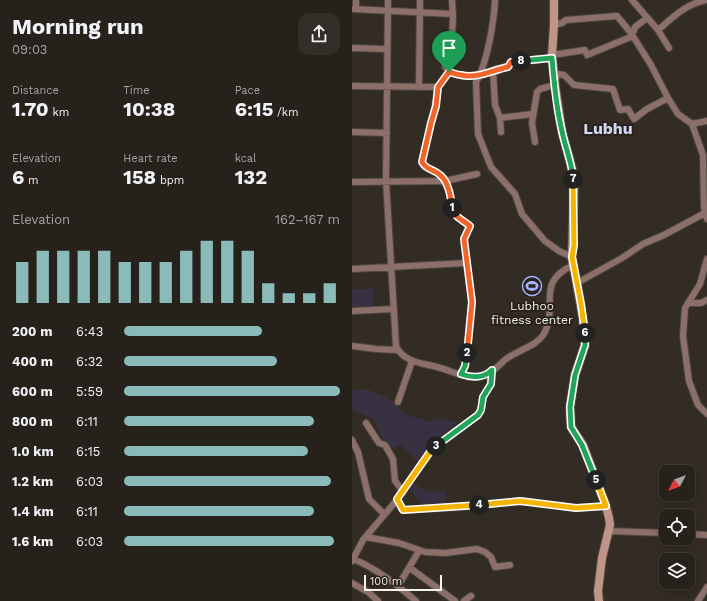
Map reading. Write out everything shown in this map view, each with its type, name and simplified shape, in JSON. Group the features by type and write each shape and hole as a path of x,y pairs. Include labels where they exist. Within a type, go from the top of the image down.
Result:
{"main road":[{"path":"554,0 552,56 562,132 573,172 572,257 583,318 585,345 575,375 570,407 571,427 582,445 610,518 610,525 602,558 598,591 599,601"}],"street":[{"path":"356,0 354,9 453,14"},
{"path":"388,0 386,181 397,350"},
{"path":"419,86 420,0"},
{"path":"452,0 452,40 447,49 445,67 449,72 463,76 481,75 508,67 511,62 585,50 587,55 632,35 635,28 647,18"},
{"path":"352,346 376,350 397,350 412,362 444,368 475,377 488,375 507,358 537,341 545,333 550,309 552,282 561,271 571,266 572,257 559,251 540,236 522,214 515,194 491,167 478,134 476,82 481,75 494,18 495,0"},
{"path":"632,0 658,30 669,48"},
{"path":"658,30 683,8 696,2 706,0"},
{"path":"554,24 562,24 566,20 617,16 632,35 651,65 678,114 692,124 703,155 704,208 706,216 643,244 622,258 577,283"},
{"path":"352,48 387,49"},
{"path":"494,70 494,104 500,118 501,132"},
{"path":"449,72 438,87 436,106 422,162 425,167 440,174 445,181 451,197 453,212 457,217 470,226 464,239 472,302 465,366 461,374"},
{"path":"535,142 532,114 537,92 540,89 555,86 555,80 558,74 564,75 574,85 613,89 620,110 628,109 634,120 647,109 668,98"},
{"path":"352,86 438,87"},
{"path":"500,118 532,114"},
{"path":"692,124 707,121"},
{"path":"352,132 387,133"},
{"path":"352,182 445,181 478,174"},
{"path":"707,259 700,284 686,308 683,336 689,381 698,405 707,414"},
{"path":"352,269 467,263"},
{"path":"688,303 701,303 707,300"},
{"path":"352,311 394,309"},
{"path":"398,402 412,362"},
{"path":"416,601 398,586 362,563 352,560 360,544 397,499 432,449 478,415 481,410 483,397 491,384 492,370"},
{"path":"366,423 378,443 385,444 393,459 395,481 403,491"},
{"path":"352,440 358,452 368,499 384,514"},
{"path":"397,499 403,510 460,507 520,501 576,508 606,506"},
{"path":"608,531 659,533"},
{"path":"695,534 707,535"},
{"path":"366,536 399,543 419,551 445,553 478,549 491,557 496,567 510,565"},
{"path":"398,586 419,551"},
{"path":"410,568 455,601"},
{"path":"352,583 368,592 378,601"},
{"path":"698,601 707,587"},
{"path":"464,601 470,596"}],"shaded area":[{"path":"352,289 373,289 373,307 352,308"},
{"path":"366,389 382,395 393,402 406,415 432,422 435,418 458,422 436,440 418,462 401,445 388,450 373,419 352,409 352,392 354,390"},
{"path":"412,483 429,492 445,490 446,503 422,504 408,487"}],"place":[{"name":"Lubhoo fitness center","path":"532,286"}],"district":[{"name":"Lubhu","path":"608,128"}],"route":[{"path":"552,58 558,113 573,172 574,245 572,257 581,304 585,345 575,375 570,407 571,427 582,445 606,506 576,508 520,501 460,507 403,510 397,499 432,449 478,415 481,410 483,397 491,384 492,370 488,375 475,377 461,374 465,366 472,302 464,239 470,226 457,217 453,212 448,188 440,174 425,167 422,162 436,106 438,87 449,72 463,76 481,75 496,69 508,67 511,62 552,58"}]}
